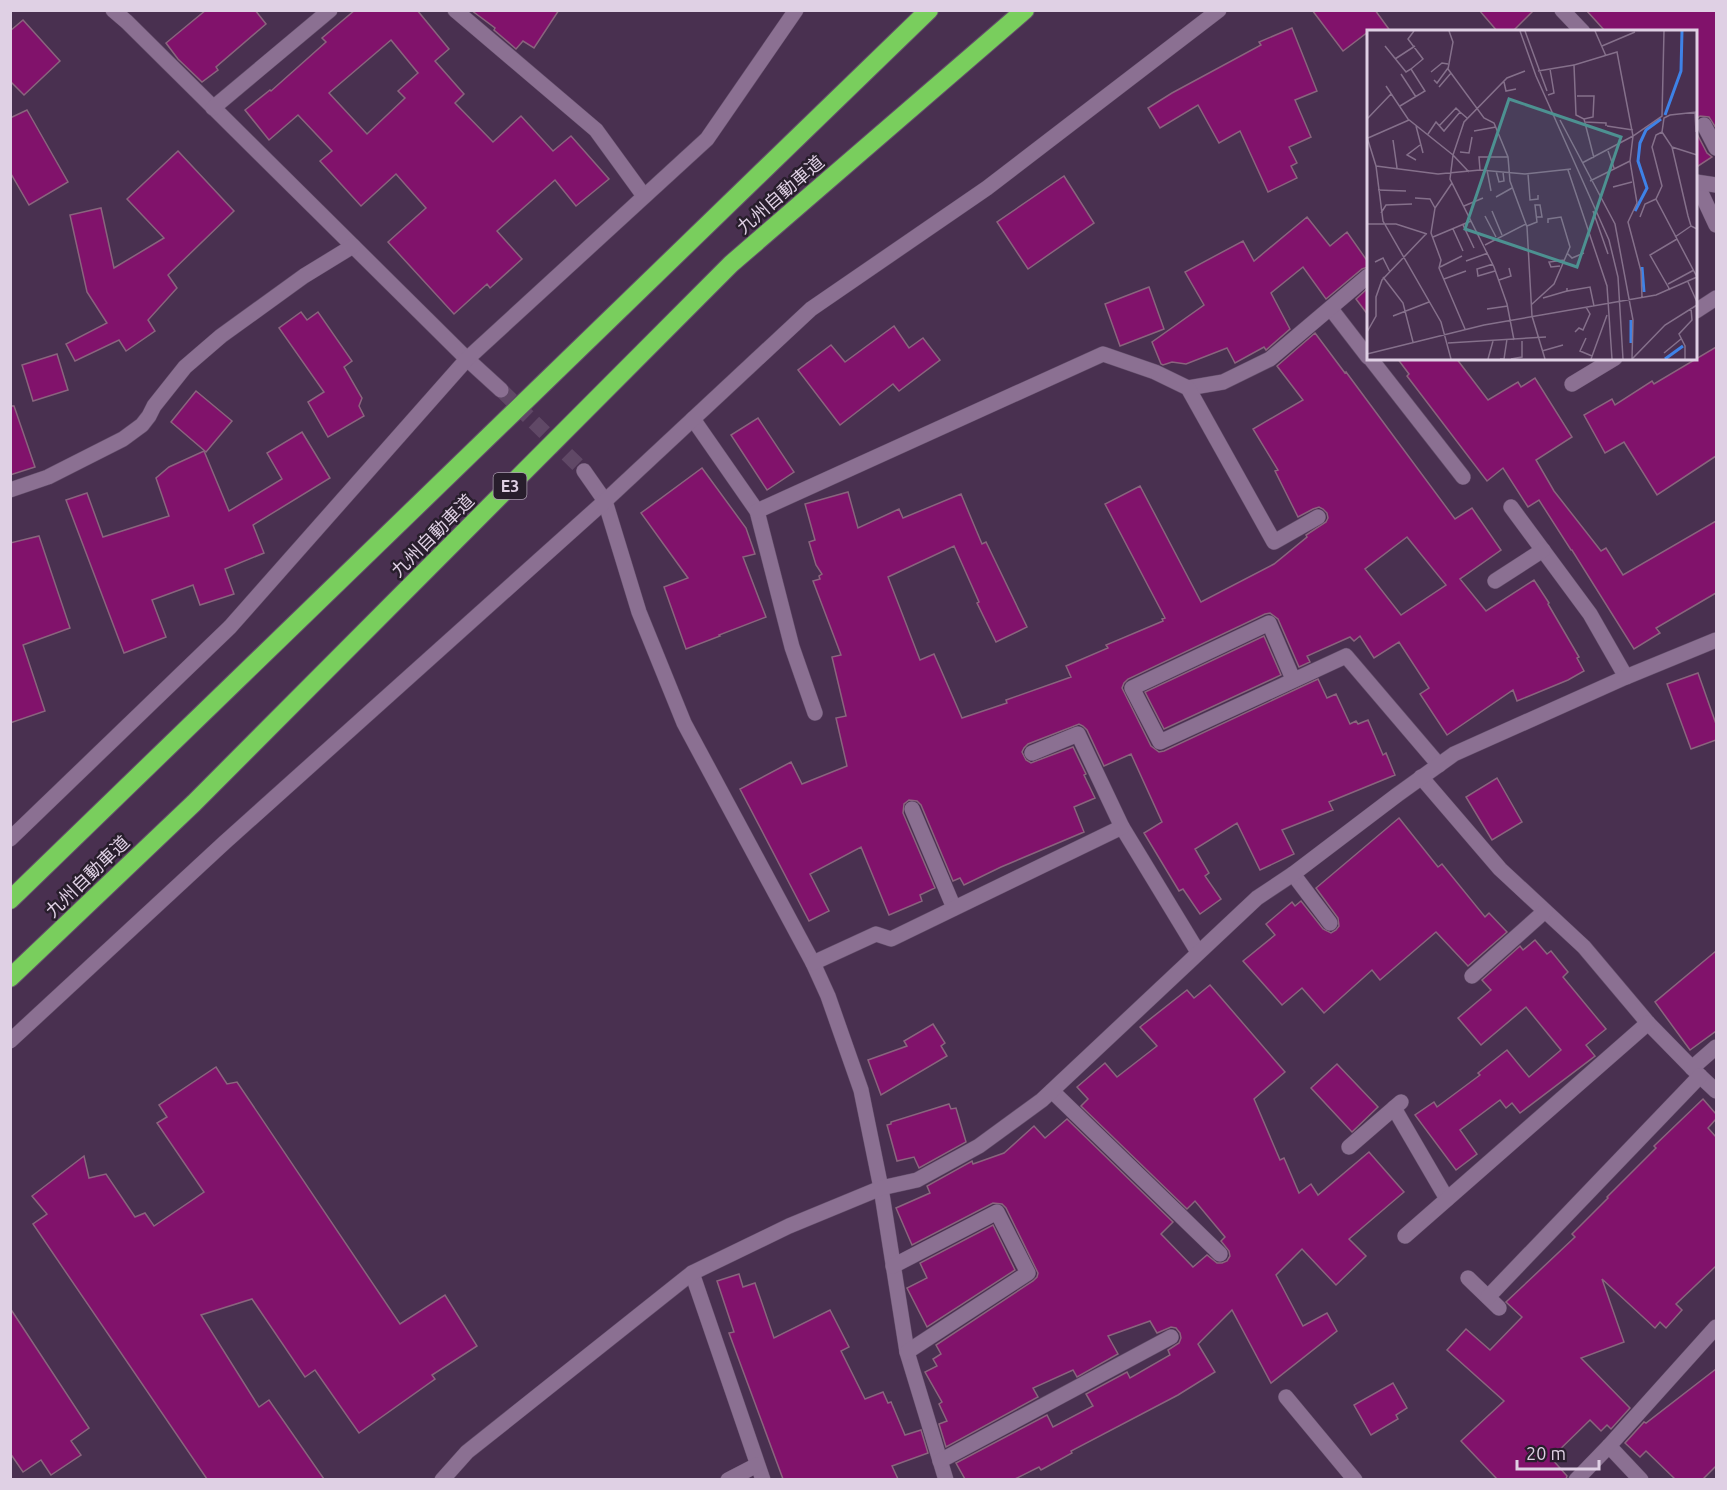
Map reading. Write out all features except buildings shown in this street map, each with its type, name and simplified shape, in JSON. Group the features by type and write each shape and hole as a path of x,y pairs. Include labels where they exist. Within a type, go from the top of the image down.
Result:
{"highway":[{"name":"九州自動車道","path":"10,900 929,10"},
{"name":"九州自動車道","path":"10,978 194,803 731,264 1025,10"}],"street":[{"path":"113,10 501,390"},
{"path":"213,108 330,10"},
{"path":"455,10 596,130 644,196"},
{"path":"10,839 230,627 467,359 707,139 796,10"},
{"path":"10,1041 224,843 605,501 811,309 987,188 1219,10"},
{"path":"1563,10 1581,30"},
{"path":"1704,125 1716,148"},
{"path":"1697,182 1716,185"},
{"path":"1697,184 1716,225"},
{"path":"10,490 48,477 123,439 142,425 185,367 220,336 304,276 353,246"},
{"path":"1188,388 1223,382 1270,359 1367,277"},
{"path":"1697,310 1716,298"},
{"path":"1330,309 1367,355"},
{"path":"757,511 1103,354 1155,372 1188,388 1274,542 1318,517"},
{"path":"1371,360 1463,477"},
{"path":"1572,384 1612,360"},
{"path":"693,419 757,511 792,647 815,713"},
{"path":"584,471 605,501 639,612 684,723 813,963 828,996 861,1089 881,1188 907,1352 946,1479"},
{"path":"1511,507 1590,614 1626,677"},
{"path":"1495,580 1543,550"},
{"path":"1293,679 1269,623 1132,688 1160,742 1346,656 1439,765"},
{"path":"442,1479 467,1452 692,1273 780,1230 881,1188 917,1180 969,1152 1042,1100 1257,898 1293,874 1454,754 1626,677 1716,640"},
{"path":"1032,753 1078,734 1122,828 1198,952"},
{"path":"1421,777 1500,869 1584,947 1648,1023 1716,1091"},
{"path":"912,809 954,908"},
{"path":"813,963 876,934 891,939 1122,828"},
{"path":"1293,874 1330,923"},
{"path":"1472,976 1545,911"},
{"path":"1405,1236 1648,1023"},
{"path":"1488,1297 1696,1072 1716,1047"},
{"path":"1052,1091 1220,1254"},
{"path":"1349,1147 1398,1105 1447,1199"},
{"path":"893,1266 997,1212 1028,1273 907,1352"},
{"path":"692,1273 763,1479"},
{"path":"1468,1278 1499,1308"},
{"path":"1576,1479 1609,1446 1716,1327"},
{"path":"940,1461 1171,1337"},
{"path":"1286,1397 1355,1479"},
{"path":"1609,1446 1641,1479"},
{"path":"728,1479 757,1465"}],"tunnel":[{"path":"501,390 584,471"}]}
